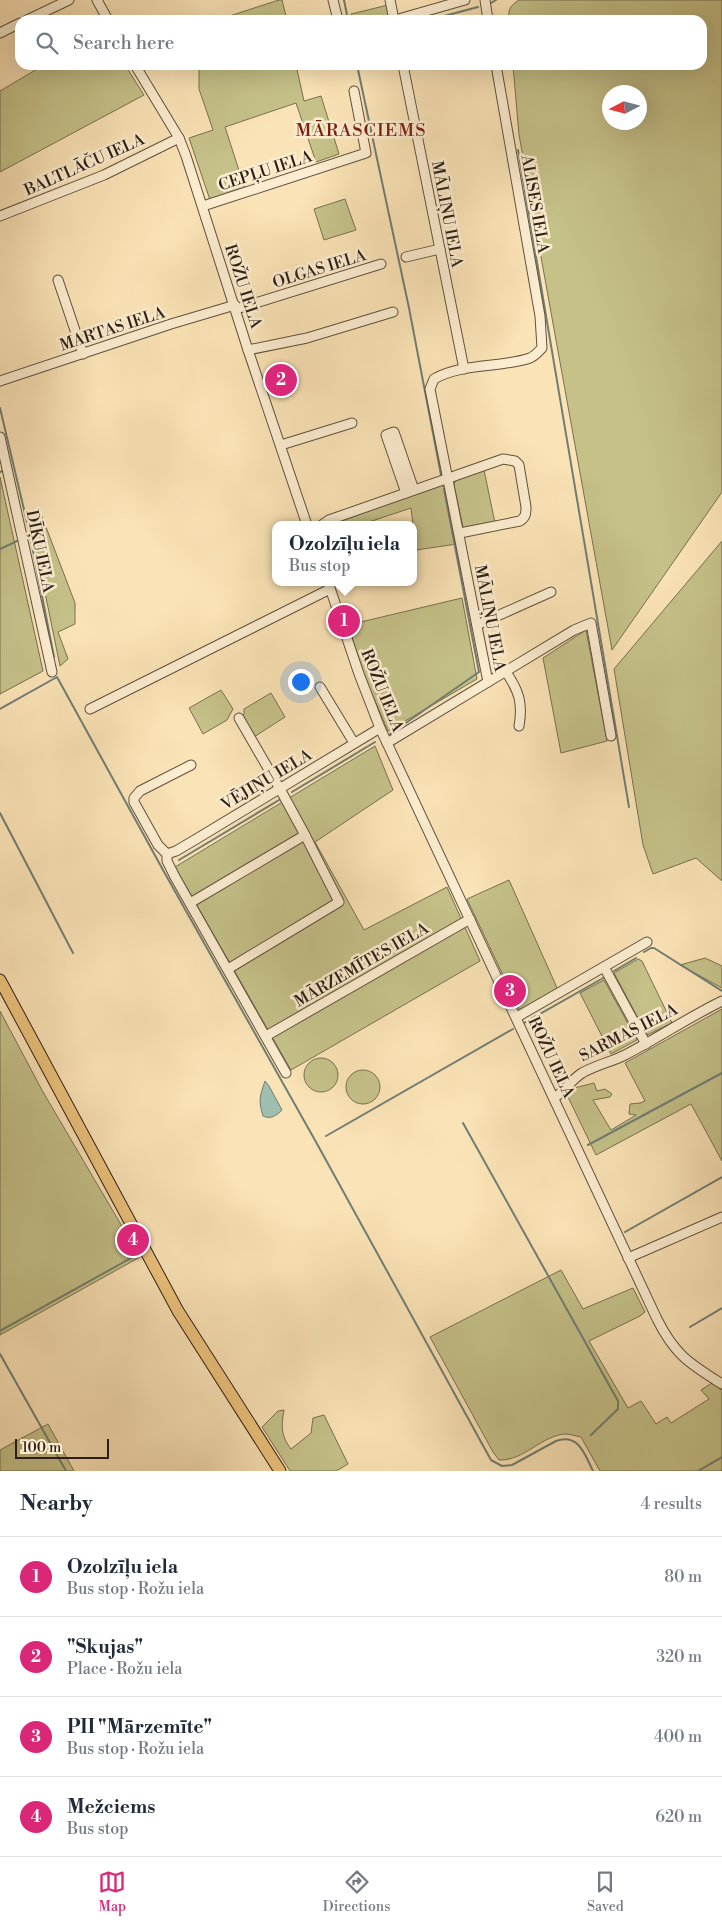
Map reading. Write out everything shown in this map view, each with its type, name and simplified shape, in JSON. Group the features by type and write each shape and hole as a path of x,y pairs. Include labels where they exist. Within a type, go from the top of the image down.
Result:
{"main road":[{"path":"0,980 178,1311 280,1471"}],"street":[{"path":"38,15 69,0"},
{"path":"97,0 105,15"},
{"path":"333,0 337,15"},
{"path":"390,0 393,15"},
{"path":"412,15 465,0"},
{"path":"485,0 487,15"},
{"path":"0,33 15,26"},
{"name":"ROŽU IELA","path":"138,70 179,138 306,521"},
{"name":"MĀLIŅU IELA","path":"387,743 488,682 430,389 434,379 464,369 404,70"},
{"name":"ALISES IELA","path":"464,369 530,358 542,348 540,316 497,70"},
{"name":"CEPĻU IELA","path":"202,206 366,153 354,91"},
{"name":"BALTLĀČU IELA","path":"0,216 104,175 179,138"},
{"path":"406,257 440,249"},
{"name":"OLGAS IELA","path":"236,307 381,264"},
{"path":"58,280 83,354"},
{"name":"MARTAS IELA","path":"0,381 171,324 236,307"},
{"path":"248,350 308,338 393,312"},
{"path":"281,445 352,422"},
{"path":"394,432 410,492 386,435 394,432"},
{"name":"DĪĶU IELA","path":"0,437 52,672"},
{"path":"332,521 503,459 515,461 519,465 526,507 524,518 520,521 460,533"},
{"path":"90,709 327,586"},
{"name":"ROŽU IELA","path":"329,586 359,674 380,728 667,1339 688,1362 722,1384"},
{"path":"477,625 551,592"},
{"path":"488,682 574,630 590,623 611,736"},
{"path":"506,672 519,694 519,726"},
{"path":"320,687 354,743"},
{"path":"228,969 339,902 280,788 239,718"},
{"name":"VĒJIŅU IELA","path":"166,854 176,851 380,728"},
{"path":"191,765 140,791 134,798 158,845 166,854 167,861 190,903 286,1073"},
{"path":"190,903 305,835"},
{"name":"MĀRZEMĪTES IELA","path":"266,1036 470,919"},
{"path":"517,1017 647,942"},
{"path":"604,968 646,1044"},
{"name":"SARMAS IELA","path":"554,1098 563,1091 572,1079 581,1073 619,1058 722,1000"},
{"path":"628,1258 722,1217"}],"shaded area":[{"path":"282,0 286,15 232,15"},
{"path":"519,0 722,0 722,492 612,650 519,135 513,70 707,70 707,15 509,15 509,10"},
{"path":"388,5 390,15 351,15"},
{"path":"36,70 128,70 144,95 0,172 0,91"},
{"path":"199,70 297,70 304,101 321,96 339,154 316,162 296,103 225,127 245,189 210,200 189,138 213,130 199,89"},
{"path":"345,199 356,230 324,240 314,209"},
{"path":"484,470 495,523 468,529 463,527 454,485 456,479"},
{"path":"0,477 43,671 0,694"},
{"path":"440,485 445,487 457,544 417,550 417,521 413,521 411,508 372,521 341,521"},
{"path":"41,514 75,603 75,624 58,632 68,659 60,666 30,519"},
{"path":"722,541 722,881 696,858 653,874 643,845 614,669"},
{"path":"462,598 477,679 388,731 365,678 348,625"},
{"path":"586,630 607,741 561,753 543,658"},
{"path":"221,690 233,709 227,720 203,734 189,708"},
{"path":"271,693 285,717 254,737 242,717 244,709"},
{"path":"375,746 393,790 315,842 364,930 447,887 480,961 291,1070 175,867"},
{"path":"509,880 558,990 525,1010 519,1009 467,899"},
{"path":"705,958 722,966 722,988 680,965"},
{"path":"638,959 642,961 672,1023 647,1035 614,973"},
{"path":"604,980 637,1040 611,1054 580,993"},
{"path":"722,1009 722,1161 691,1104 596,1155 568,1097 570,1089 594,1083 597,1091 605,1089 612,1094 610,1097 593,1100 611,1130 636,1115 629,1114 630,1104 645,1101 625,1063"},
{"path":"0,1011 43,1092 140,1257 0,1335"},
{"path":"321,1058 333,1063 338,1075 333,1087 321,1092 309,1087 304,1075 309,1063"},
{"path":"363,1070 375,1075 380,1087 375,1099 363,1104 351,1099 346,1087 351,1075"},
{"path":"265,1081 282,1110 271,1117 263,1116 260,1106"},
{"path":"561,1270 583,1309 633,1288 645,1312 589,1341 628,1408 641,1401 656,1424 667,1417 671,1423 709,1399 701,1390 712,1383 722,1390 722,1471 600,1471 581,1437 567,1434 548,1439 516,1457 499,1460 430,1337"},
{"path":"284,1410 283,1431 285,1440 291,1449 311,1433 313,1418 324,1415 348,1464 336,1471 290,1471 262,1427 278,1411"},
{"path":"48,1424 74,1471 0,1471 0,1450"}],"waterway":[{"path":"344,0 347,15"},
{"path":"491,3 496,0"},
{"path":"448,15 478,7"},
{"path":"358,70 409,308 441,475"},
{"path":"518,150 629,807"},
{"path":"0,408 30,535 54,657"},
{"path":"390,734 479,672 444,489"},
{"path":"0,549 17,541"},
{"path":"0,709 57,677 491,1460 502,1466 512,1465 556,1441 564,1439 570,1440 580,1447 593,1471"},
{"path":"292,792 375,742"},
{"path":"179,860 279,800"},
{"path":"0,813 73,953"},
{"path":"644,952 654,948 722,991"},
{"path":"614,971 636,958"},
{"path":"524,1023 605,977"},
{"path":"326,1136 513,1029"},
{"path":"588,1145 722,1073"},
{"path":"463,1123 618,1401 618,1409 591,1435"},
{"path":"625,1232 722,1177"},
{"path":"0,1331 131,1258"},
{"path":"690,1327 722,1308"},
{"path":"0,1354 66,1471"},
{"path":"698,1471 722,1457"}],"place":[{"name":"\"Skujas\"","path":"281,380"},
{"name":"Ozolzīļu iela","path":"344,621"},
{"name":"PII \"Mārzemīte\"","path":"510,991"},
{"name":"Mežciems","path":"133,1240"}],"district":[{"name":"MĀRASCIEMS","path":"361,130"}]}
